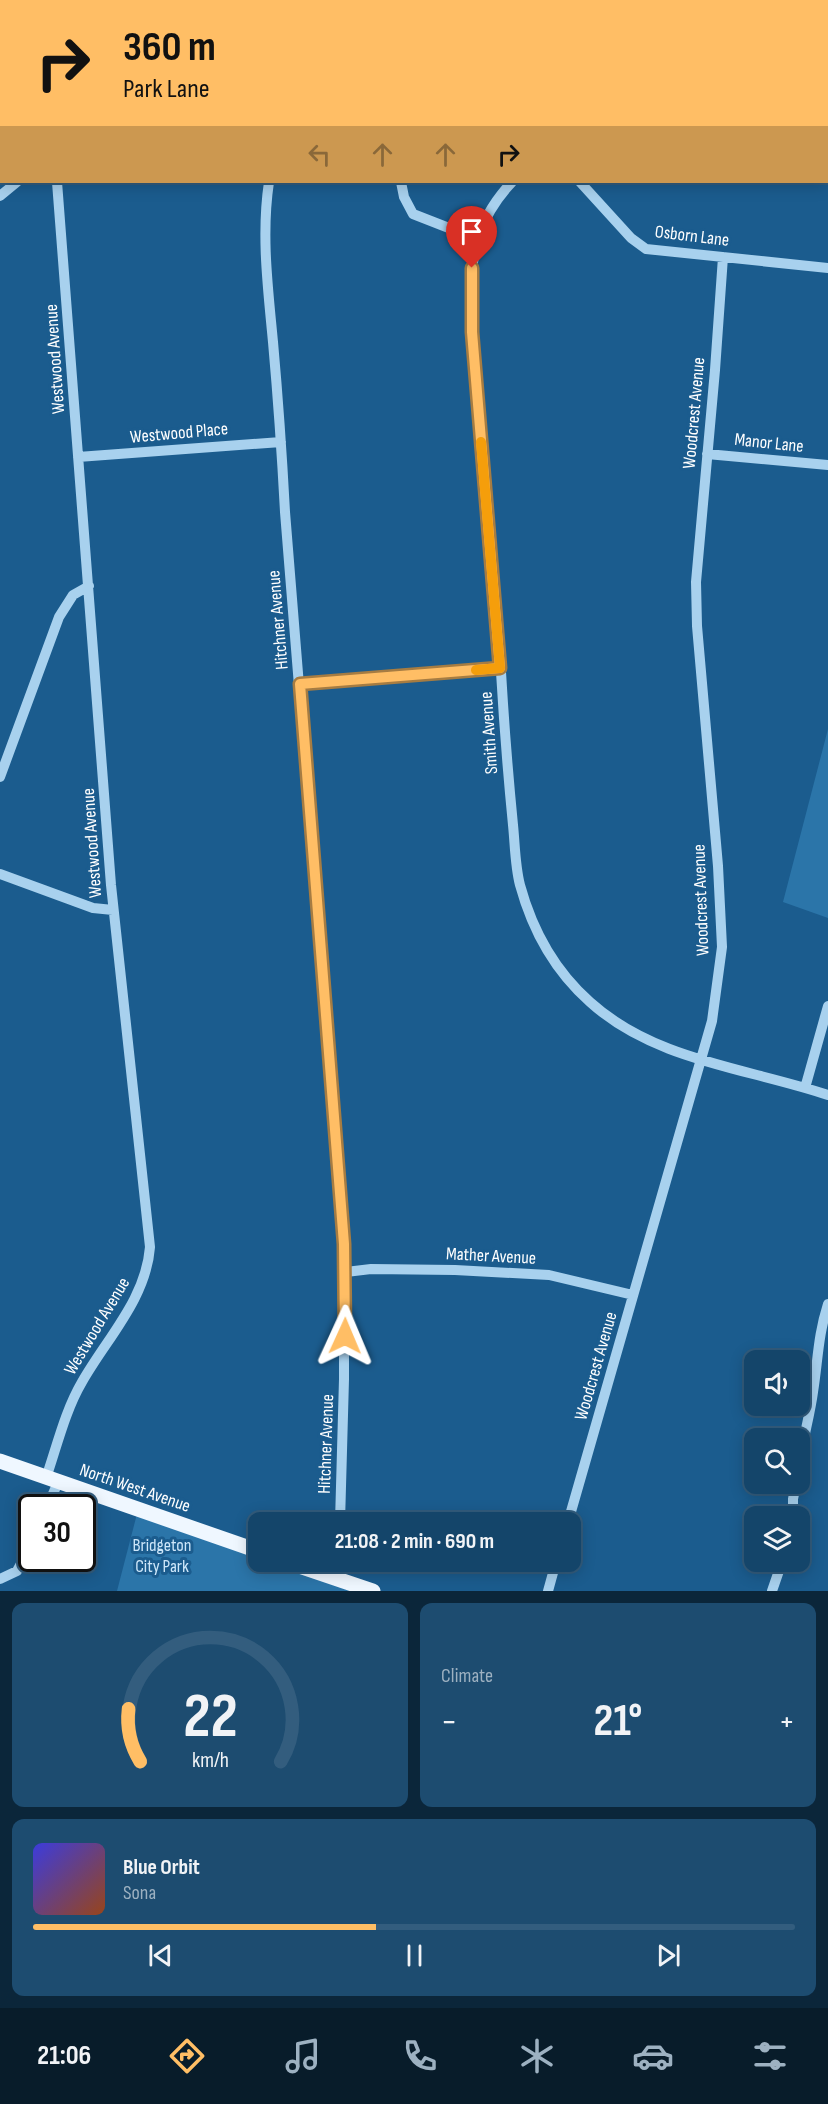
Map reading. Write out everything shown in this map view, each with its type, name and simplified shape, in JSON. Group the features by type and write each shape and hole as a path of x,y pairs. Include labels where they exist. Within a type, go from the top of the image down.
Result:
{"main road":[{"name":"North West Avenue","path":"0,1461 248,1548"},
{"path":"316,1572 373,1591"}],"street":[{"path":"0,196 16,183"},
{"name":"Westwood Avenue","path":"50,1494 68,1411 81,1384 134,1300 148,1264 149,1233 113,910 57,183"},
{"name":"Hitchner Avenue","path":"269,183 264,243 282,442 285,512 346,1272 340,1512"},
{"path":"401,183 404,197 413,214 477,239"},
{"name":"Smith Avenue","path":"511,183 492,208 477,239 472,268 472,332 519,883 544,945 557,966 590,1002 610,1017 634,1033 655,1043 701,1059 828,1095"},
{"name":"Osborn Lane","path":"581,183 631,238 646,249 828,268"},
{"name":"Woodcrest Avenue","path":"571,1512 715,1005 722,947 718,866 696,604 696,566 723,257"},
{"name":"Westwood Place","path":"78,457 282,442"},
{"name":"Manor Lane","path":"707,454 828,465"},
{"path":"0,777 59,617 73,595 89,586"},
{"path":"300,684 500,668"},
{"path":"0,874 93,908 113,910"},
{"path":"805,1088 828,1006"},
{"name":"Mather Avenue","path":"346,1272 395,1269 549,1275 633,1295"},
{"path":"806,1428 813,1395 819,1334 828,1304"},
{"path":"0,1579 18,1569"},
{"path":"334,1578 335,1572"},
{"path":"548,1591 553,1572"},
{"path":"772,1591 779,1572"}],"green space":[{"path":"828,729 828,918 783,902"},
{"name":"Bridgeton City Park","path":"138,1510 248,1548 248,1572 317,1572 373,1591 117,1591"}],"slow traffic":[{"path":"476,670 500,668 481,442"}],"route":[{"path":"345,1336 346,1272 300,684 500,668 472,332 470,296 472,268"}]}
